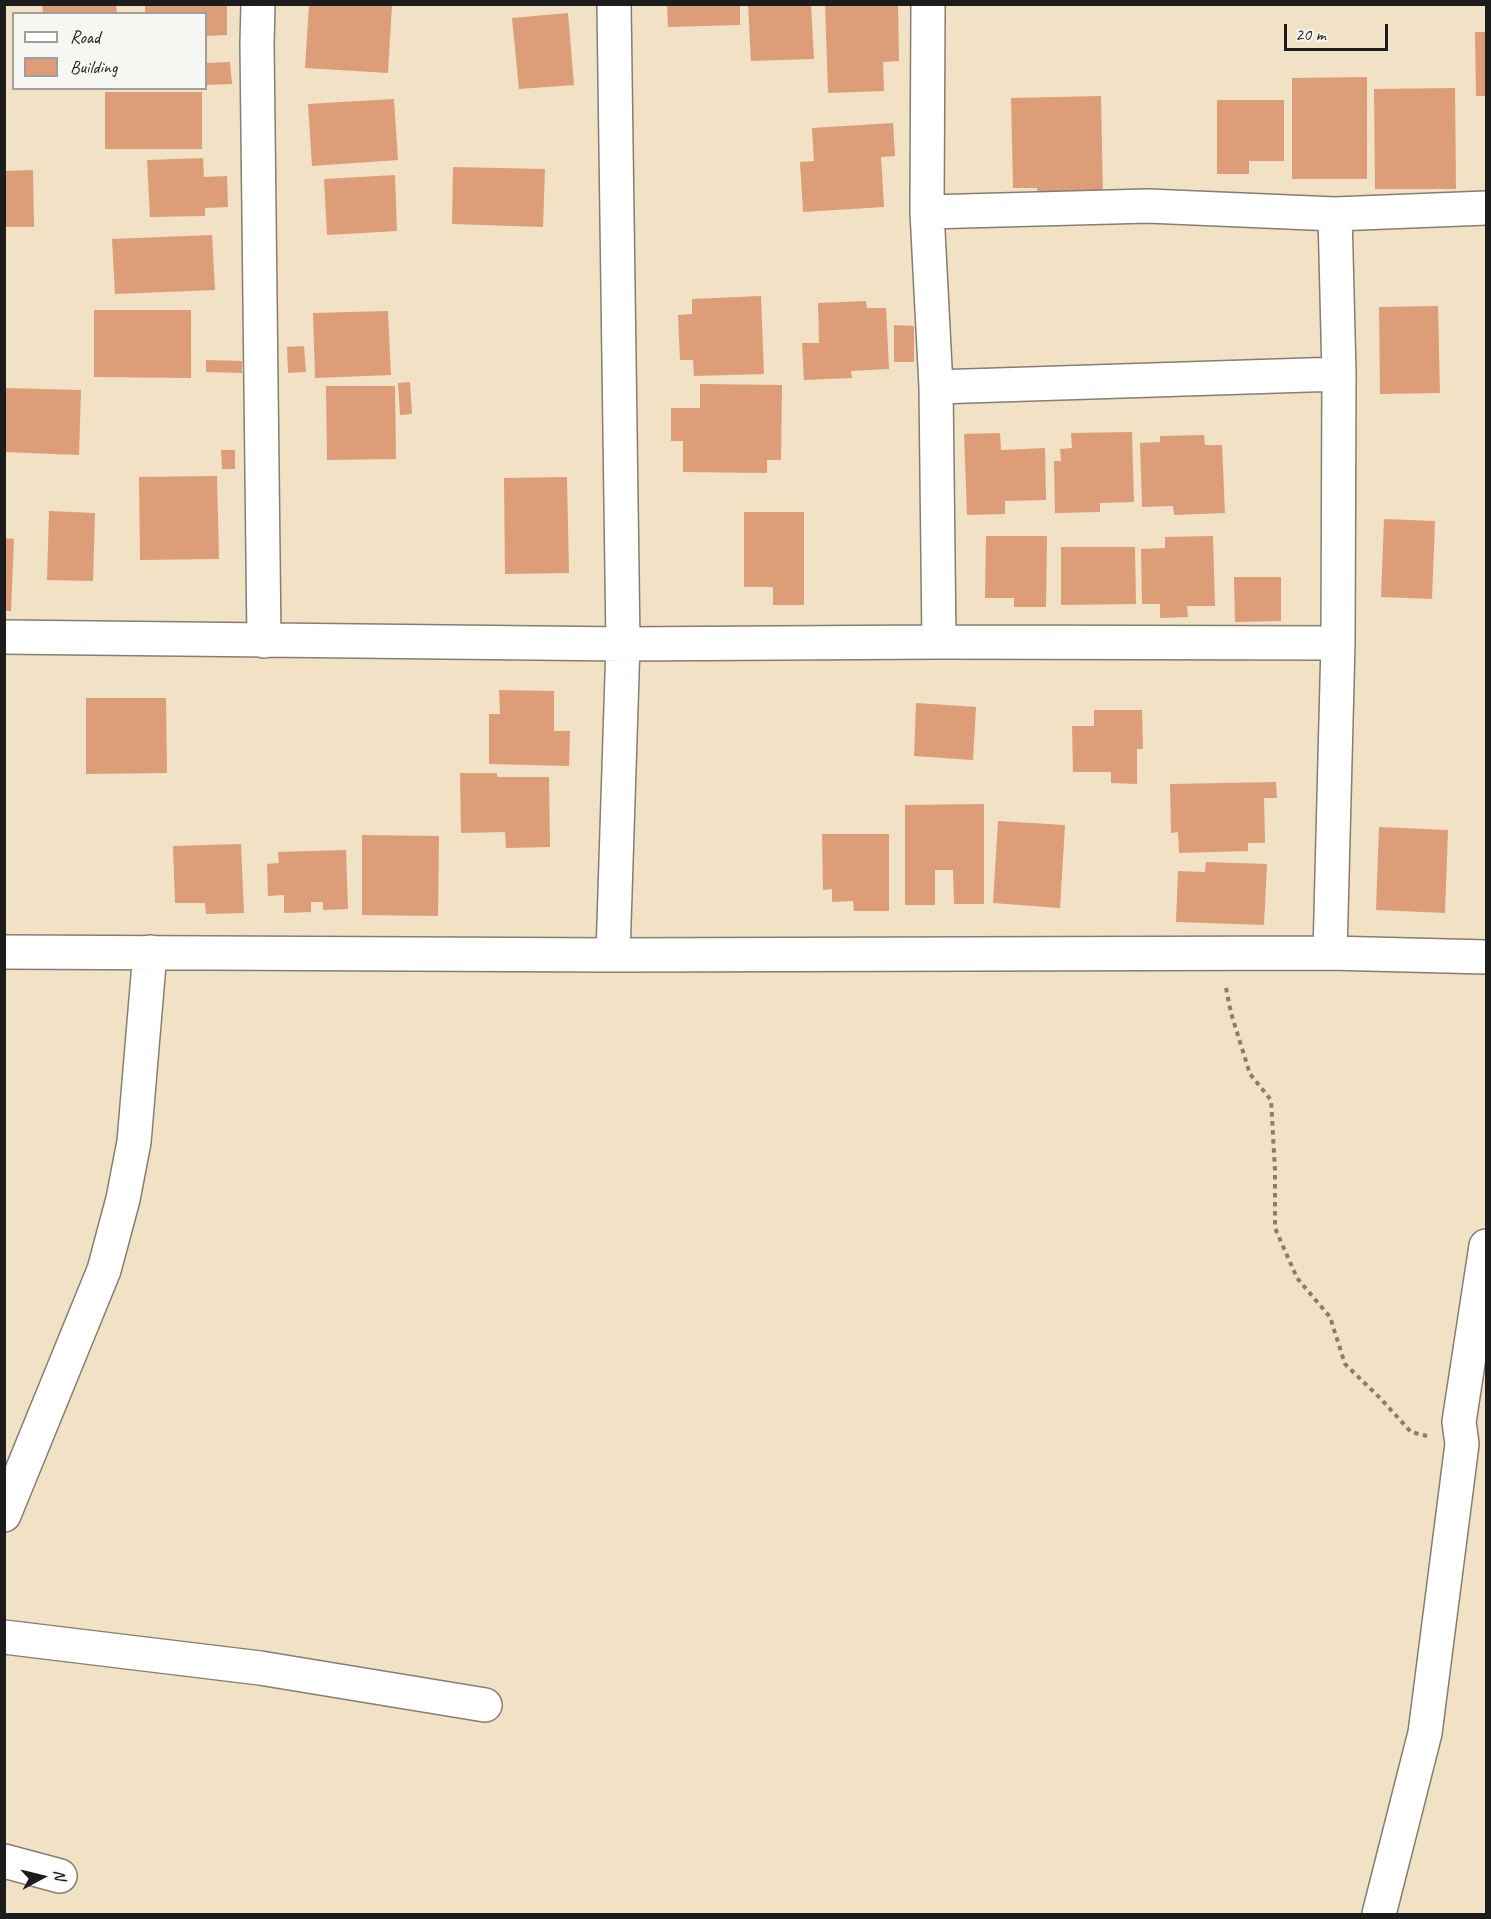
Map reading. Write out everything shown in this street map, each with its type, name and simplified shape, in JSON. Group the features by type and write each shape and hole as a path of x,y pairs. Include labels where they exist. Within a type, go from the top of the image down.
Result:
{"street":[{"path":"258,4 264,640"},
{"path":"613,955 622,644 614,4"},
{"path":"928,4 927,213 936,387 939,642"},
{"path":"927,213 1148,206 1335,214 1486,208"},
{"path":"1330,953 1338,643 1339,374 1335,214"},
{"path":"936,387 1339,374"},
{"path":"4,637 622,644 1338,643"},
{"path":"4,952 613,955 1330,953 1486,957"},
{"path":"4,1515 104,1270 120,1209 134,1142 150,952"},
{"path":"1379,1914 1425,1733 1462,1444 1459,1422 1486,1246"},
{"path":"4,1637 260,1668 485,1705"},
{"path":"4,1862 60,1876"}],"path":[{"path":"1220,954 1231,1013 1250,1074 1271,1100 1275,1170 1275,1228 1297,1278 1330,1317 1345,1364 1411,1432 1462,1444"}],"building":[{"path":"42,4 116,4 117,12 43,12"},
{"path":"145,4 227,4 227,35 207,36 207,12 145,12"},
{"path":"667,4 740,4 740,25 668,27"},
{"path":"748,4 811,4 814,59 751,61"},
{"path":"825,4 898,4 899,61 883,62 884,91 828,93"},
{"path":"309,5 392,5 388,73 305,68"},
{"path":"568,13 574,85 519,89 512,18"},
{"path":"1475,32 1486,32 1486,96 1476,96"},
{"path":"230,62 232,84 207,85 207,63"},
{"path":"1367,77 1367,179 1292,179 1292,78"},
{"path":"1455,88 1456,189 1375,189 1374,89"},
{"path":"105,92 202,92 202,149 105,149"},
{"path":"1101,96 1103,197 1038,198 1037,188 1013,188 1011,98"},
{"path":"394,99 398,160 312,166 308,104"},
{"path":"1217,100 1284,100 1284,161 1249,161 1249,174 1217,174"},
{"path":"893,123 895,156 881,157 884,207 803,212 800,162 814,161 812,128"},
{"path":"203,158 204,177 227,176 228,207 205,208 205,216 150,217 147,160"},
{"path":"453,167 545,169 543,227 452,224"},
{"path":"33,170 34,227 4,227 4,171"},
{"path":"395,175 397,231 327,235 324,179"},
{"path":"212,235 215,290 115,294 112,239"},
{"path":"761,296 764,374 694,376 693,360 680,360 678,315 692,314 692,299"},
{"path":"866,301 867,308 886,308 889,369 851,371 852,378 804,380 802,343 819,343 818,303"},
{"path":"1438,306 1440,393 1380,394 1379,307"},
{"path":"94,310 191,310 191,378 94,377"},
{"path":"388,311 391,375 315,378 313,313"},
{"path":"894,325 914,326 914,362 894,362"},
{"path":"304,346 306,372 288,373 287,347"},
{"path":"206,360 242,361 242,373 206,372"},
{"path":"410,382 412,414 400,415 398,383"},
{"path":"700,384 782,385 781,460 767,460 767,473 683,472 683,441 671,441 671,408 700,408"},
{"path":"326,386 395,386 396,459 327,460"},
{"path":"4,388 81,390 79,455 4,452"},
{"path":"1132,432 1134,502 1100,503 1100,512 1055,513 1054,461 1061,461 1060,449 1072,448 1071,433"},
{"path":"1000,433 1001,450 1045,448 1046,500 1005,501 1005,514 967,515 964,434"},
{"path":"1204,435 1205,445 1222,445 1225,513 1174,515 1173,506 1142,507 1140,443 1160,442 1160,436"},
{"path":"221,450 235,450 235,469 222,469"},
{"path":"217,476 219,559 140,560 139,477"},
{"path":"567,477 569,573 505,574 504,478"},
{"path":"49,511 95,513 93,581 47,580"},
{"path":"744,512 804,512 804,605 773,605 773,587 744,587"},
{"path":"1384,519 1435,521 1432,599 1381,597"},
{"path":"986,536 1047,536 1046,607 1014,607 1014,598 985,598"},
{"path":"1213,536 1215,606 1187,606 1188,617 1160,618 1160,604 1142,604 1141,549 1165,548 1165,537"},
{"path":"4,538 14,539 11,611 4,611"},
{"path":"1061,547 1135,547 1136,604 1061,605"},
{"path":"1234,577 1281,577 1281,621 1235,622"},
{"path":"499,690 554,691 554,731 570,731 569,766 489,764 489,714 500,714"},
{"path":"86,698 166,698 167,773 86,774"},
{"path":"916,703 976,707 973,760 914,756"},
{"path":"1094,710 1142,710 1143,749 1137,749 1137,784 1111,783 1111,772 1073,772 1072,726 1094,726"},
{"path":"460,773 497,773 497,777 549,777 550,847 506,848 505,832 461,833"},
{"path":"1276,782 1277,798 1264,798 1265,843 1248,843 1248,851 1179,853 1178,832 1171,833 1170,784"},
{"path":"984,804 984,904 954,904 953,870 935,870 935,905 905,905 905,805"},
{"path":"998,821 1065,825 1060,908 993,903"},
{"path":"1379,827 1448,830 1445,913 1376,910"},
{"path":"822,834 889,834 889,911 854,911 853,901 832,902 832,889 823,890"},
{"path":"362,835 439,836 438,916 362,915"},
{"path":"241,844 244,913 206,914 205,903 175,903 173,846"},
{"path":"346,850 348,909 323,910 323,902 311,902 311,912 284,913 284,895 268,896 267,864 279,863 278,852"},
{"path":"1206,862 1267,864 1264,925 1176,922 1178,871 1205,872"}]}
